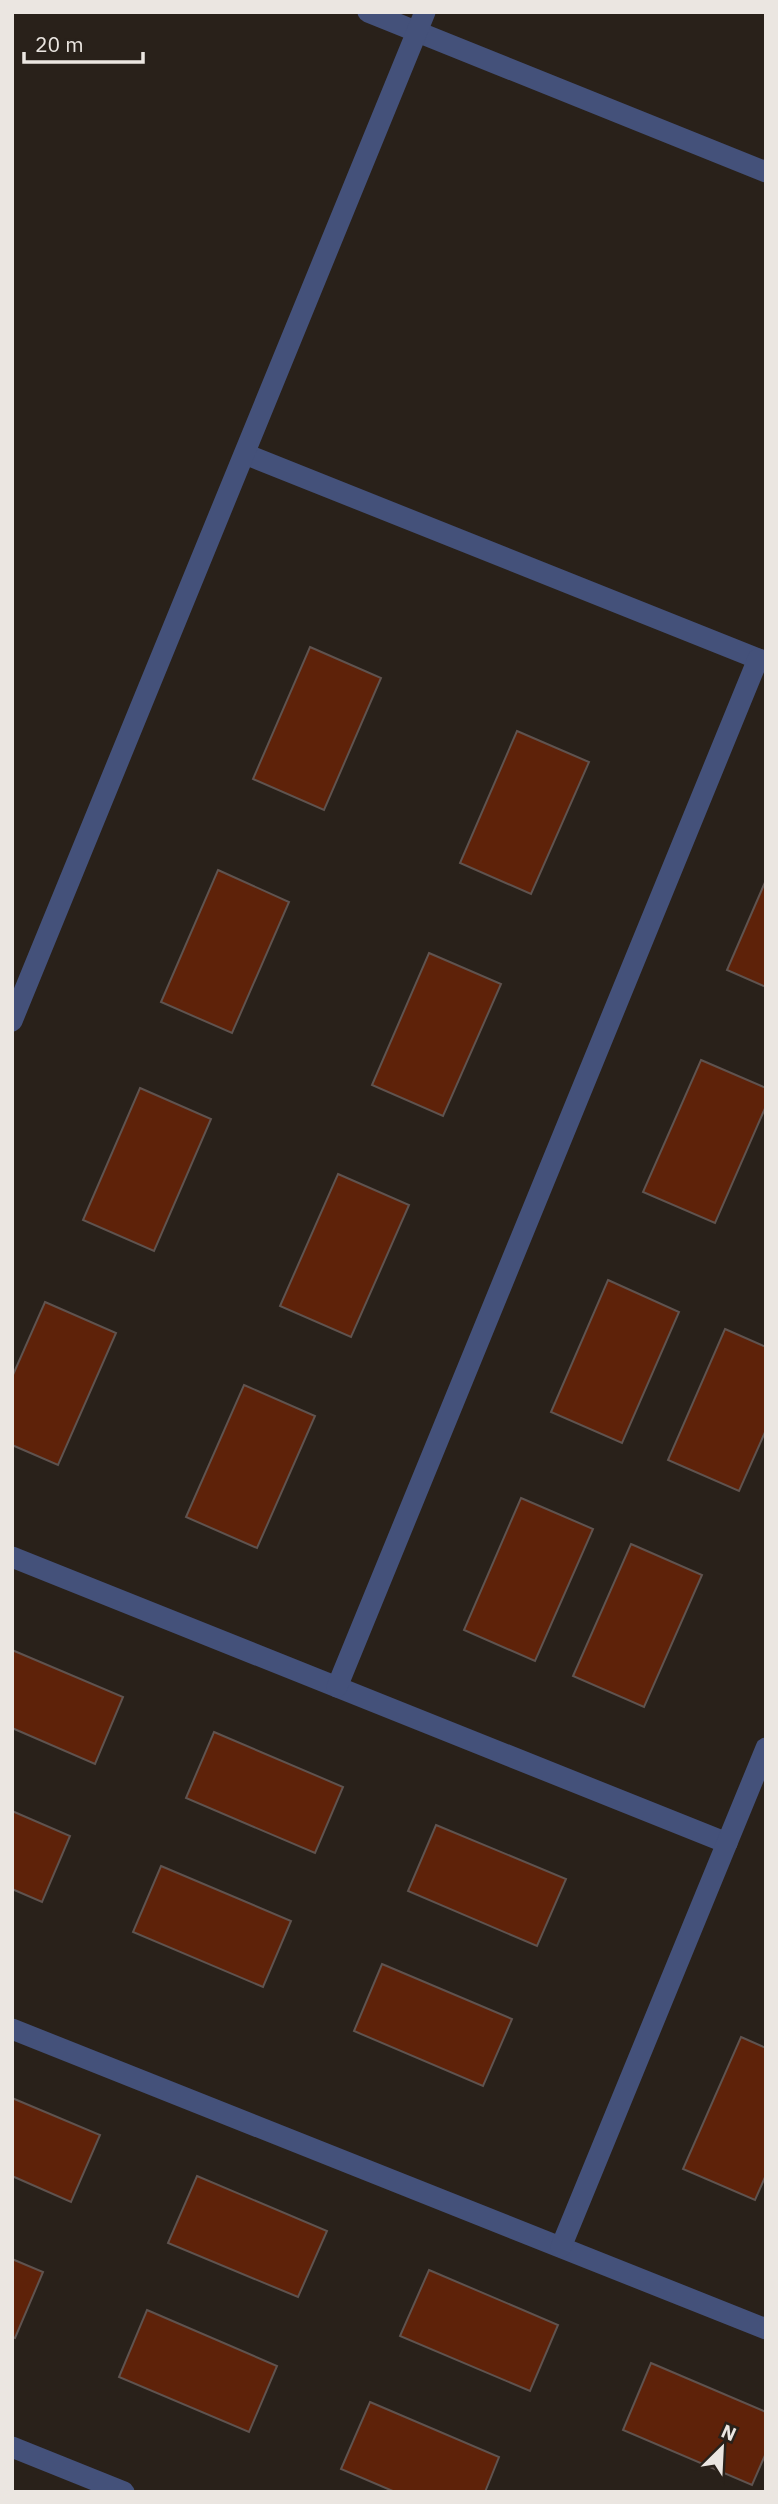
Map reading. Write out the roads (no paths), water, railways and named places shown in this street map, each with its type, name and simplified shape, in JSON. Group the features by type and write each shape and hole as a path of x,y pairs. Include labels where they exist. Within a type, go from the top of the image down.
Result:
{"lane":[{"path":"368,12 766,172"},
{"path":"12,1021 425,12"},
{"path":"245,454 762,661 337,1687"},
{"path":"12,1557 727,1843"},
{"path":"561,2248 766,1748"},
{"path":"12,2029 766,2329"},
{"path":"12,2447 124,2492"}]}
